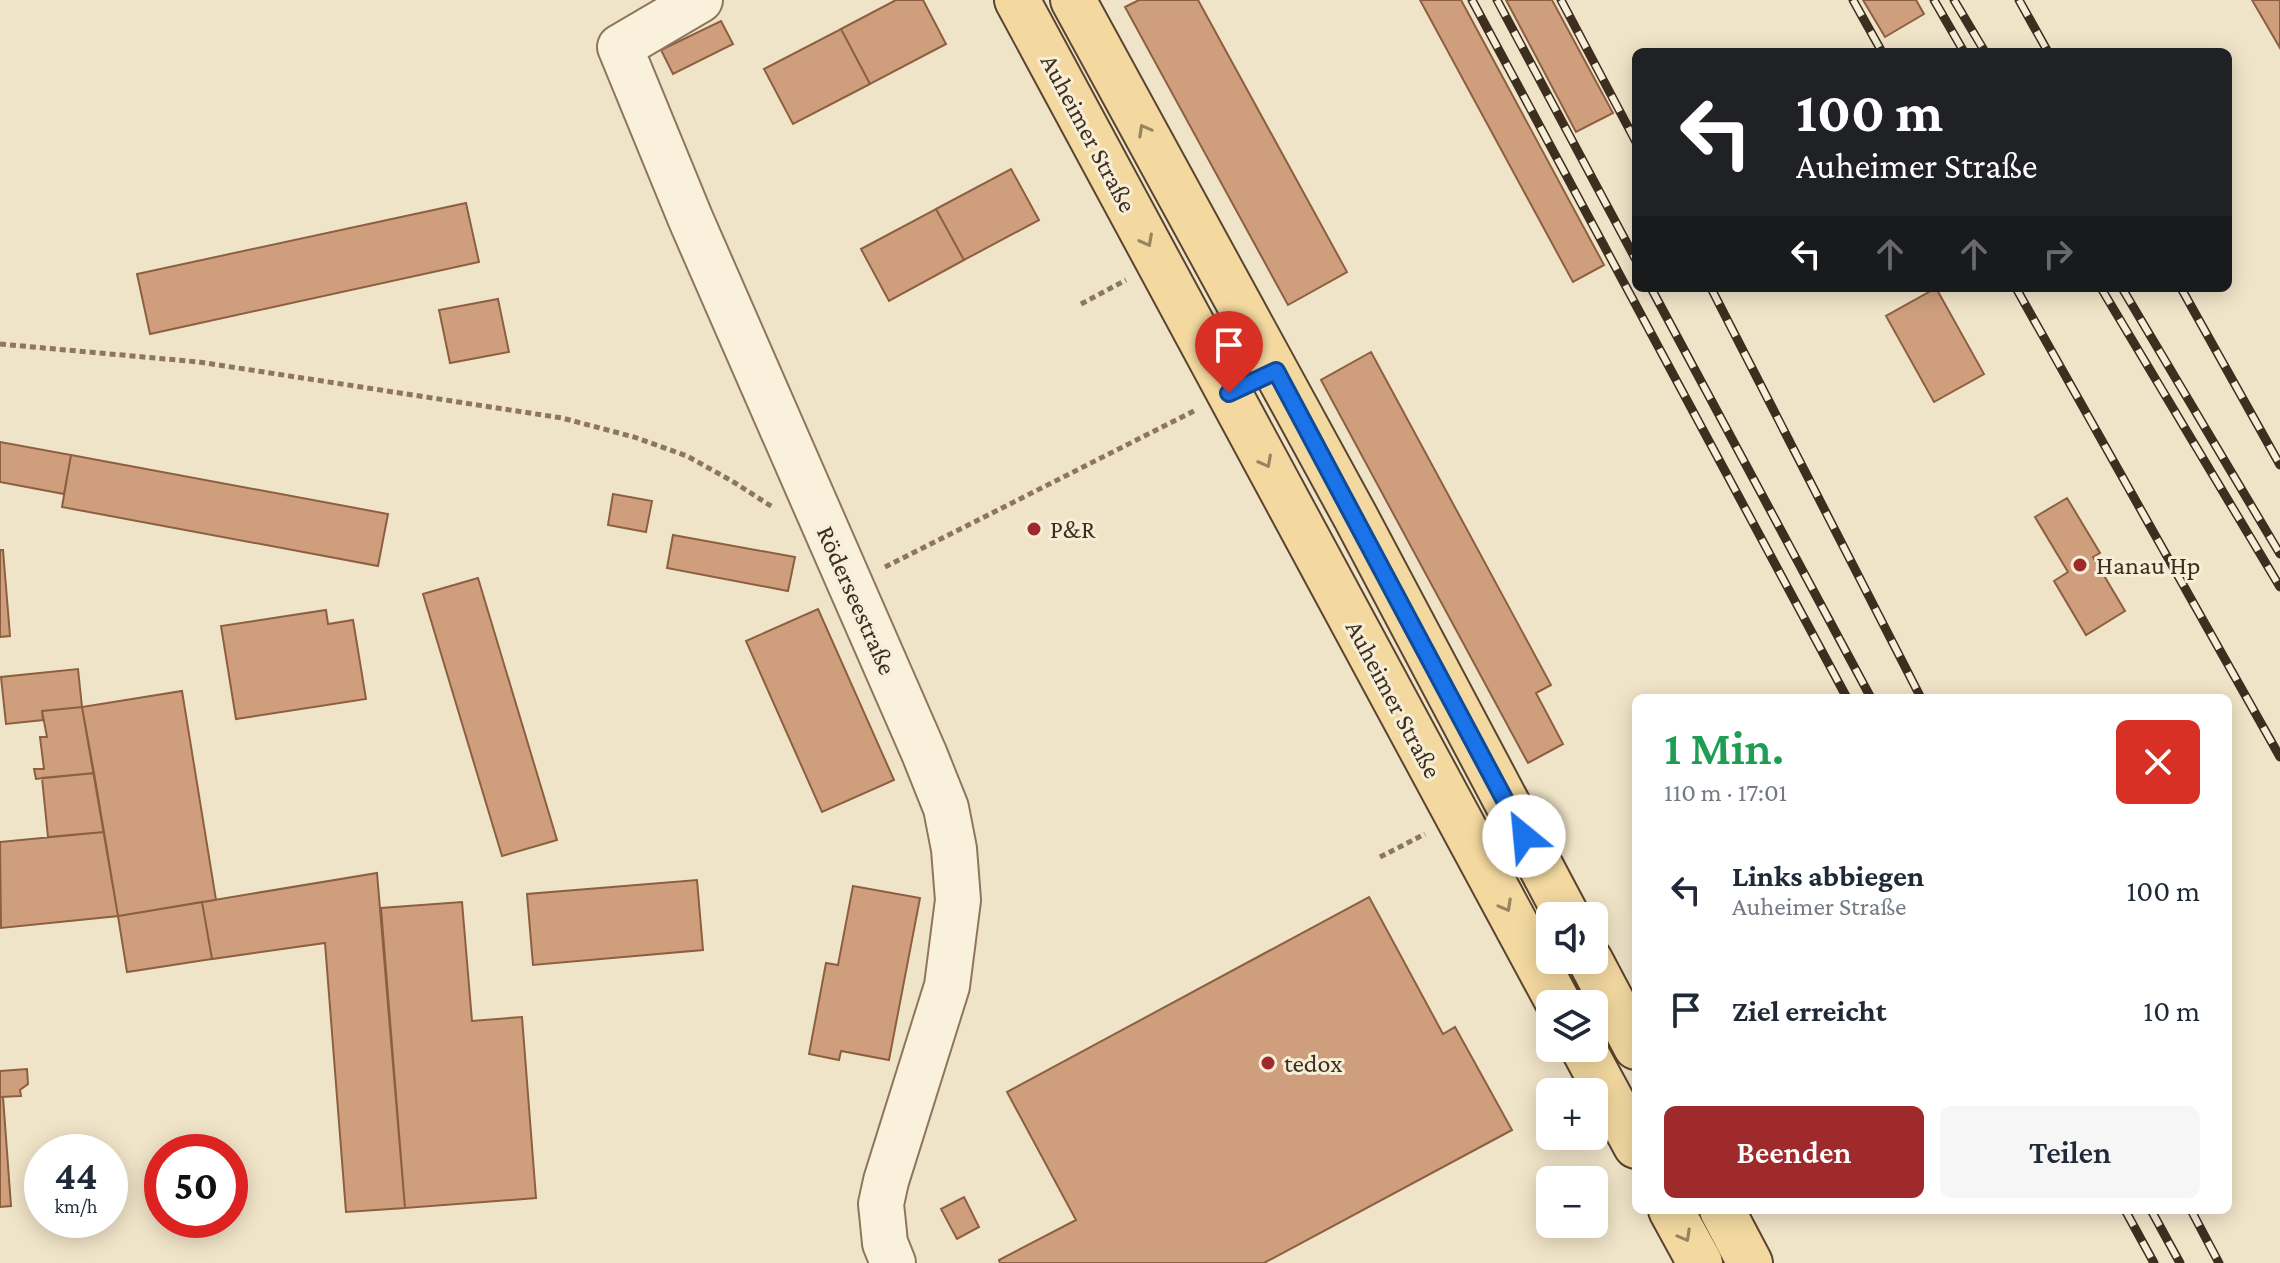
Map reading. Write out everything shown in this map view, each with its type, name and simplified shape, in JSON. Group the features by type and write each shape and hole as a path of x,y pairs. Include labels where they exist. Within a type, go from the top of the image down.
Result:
{"main road":[{"name":"Auheimer Straße","path":"1017,0 1551,990"},
{"name":"Auheimer Straße","path":"1073,0 1276,371 1560,902"},
{"path":"1597,974 1632,1039"},
{"path":"1591,1062 1632,1139"},
{"path":"1673,1214 1700,1263"},
{"path":"1724,1214 1750,1263"}],"street":[{"name":"Röderseestraße","path":"700,0 620,47 946,808 958,880 955,938 947,986 896,1143 881,1204 885,1243 893,1263"},
{"path":"1229,393 1276,371"}],"path":[{"path":"1081,304 1130,277"},
{"path":"0,344 199,362 562,418 634,437 687,456 776,510"},
{"path":"844,573 878,571 1229,393"},
{"path":"1380,857 1457,817"}],"building":[{"path":"896,0 923,0 946,44 870,84 841,29"},
{"path":"1139,0 1198,0 1347,272 1288,305 1125,7"},
{"path":"1420,0 1461,0 1604,265 1573,282"},
{"path":"1506,0 1552,0 1613,113 1576,132"},
{"path":"1863,0 1916,0 1924,14 1885,37"},
{"path":"2252,0 2280,0 2280,48"},
{"path":"721,21 733,44 673,74 661,50"},
{"path":"841,29 870,84 793,124 764,69"},
{"path":"1011,169 1039,220 964,260 936,209"},
{"path":"466,203 479,262 150,334 137,274"},
{"path":"936,209 964,260 889,301 861,249"},
{"path":"1929,292 1938,292 1984,374 1934,402 1886,316"},
{"path":"498,299 509,352 450,363 439,310"},
{"path":"1371,352 1551,685 1536,693 1563,744 1528,763 1321,380"},
{"path":"0,442 71,455 64,494 0,482"},
{"path":"71,455 388,514 378,566 62,507"},
{"path":"613,494 652,501 646,532 608,525"},
{"name":"Hanau Hp","path":"2067,498 2100,553 2093,557 2125,611 2086,635 2054,581 2068,572 2035,517"},
{"path":"673,535 795,557 788,591 667,568"},
{"path":"0,550 3,550 10,636 0,637"},
{"path":"478,578 557,840 502,856 423,594"},
{"path":"818,609 894,780 822,812 746,641"},
{"path":"326,610 328,624 353,620 366,699 236,719 221,626"},
{"path":"78,669 82,707 42,711 43,720 6,724 1,677"},
{"path":"182,691 216,900 118,916 82,707"},
{"path":"82,707 94,773 36,779 34,769 44,769 40,737 47,737 42,711"},
{"path":"94,773 104,832 48,837 42,778"},
{"path":"104,832 118,916 1,928 0,842"},
{"path":"377,873 405,1208 346,1212 325,943 212,959 202,902"},
{"path":"697,880 703,950 533,965 527,894"},
{"path":"853,886 920,898 889,1060 841,1051 839,1060 809,1054 826,963 838,965"},
{"name":"tedox","path":"1369,897 1443,1034 1455,1027 1512,1130 1264,1263 1000,1263 999,1260 1076,1220 1007,1092"},
{"path":"202,902 212,959 127,972 118,916"},
{"path":"462,902 472,1021 522,1017 536,1198 405,1208 381,908"},
{"path":"27,1069 28,1084 20,1090 21,1096 0,1097 0,1071"},
{"path":"0,1097 3,1097 11,1206 0,1207"},
{"path":"964,1197 979,1227 957,1239 941,1209"}],"railway":[{"path":"1472,0 1845,694"},
{"path":"1497,0 1632,253"},
{"path":"1561,0 1632,134"},
{"path":"1853,0 1880,48"},
{"path":"1934,0 1962,48"},
{"path":"1954,0 1983,48"},
{"path":"2019,0 2046,48"},
{"path":"1653,292 1869,694"},
{"path":"1713,292 1919,694"},
{"path":"2018,292 2280,757"},
{"path":"2103,292 2280,587"},
{"path":"2124,292 2280,554"},
{"path":"2183,292 2280,465"},
{"path":"2127,1214 2154,1263"},
{"path":"2153,1214 2180,1263"},
{"path":"2193,1214 2219,1263"}],"place":[{"name":"P&R","path":"1034,529"},
{"name":"Hanau Hp","path":"2080,565"},
{"name":"tedox","path":"1268,1063"}],"route":[{"path":"1229,393 1276,371 1524,836"}]}
